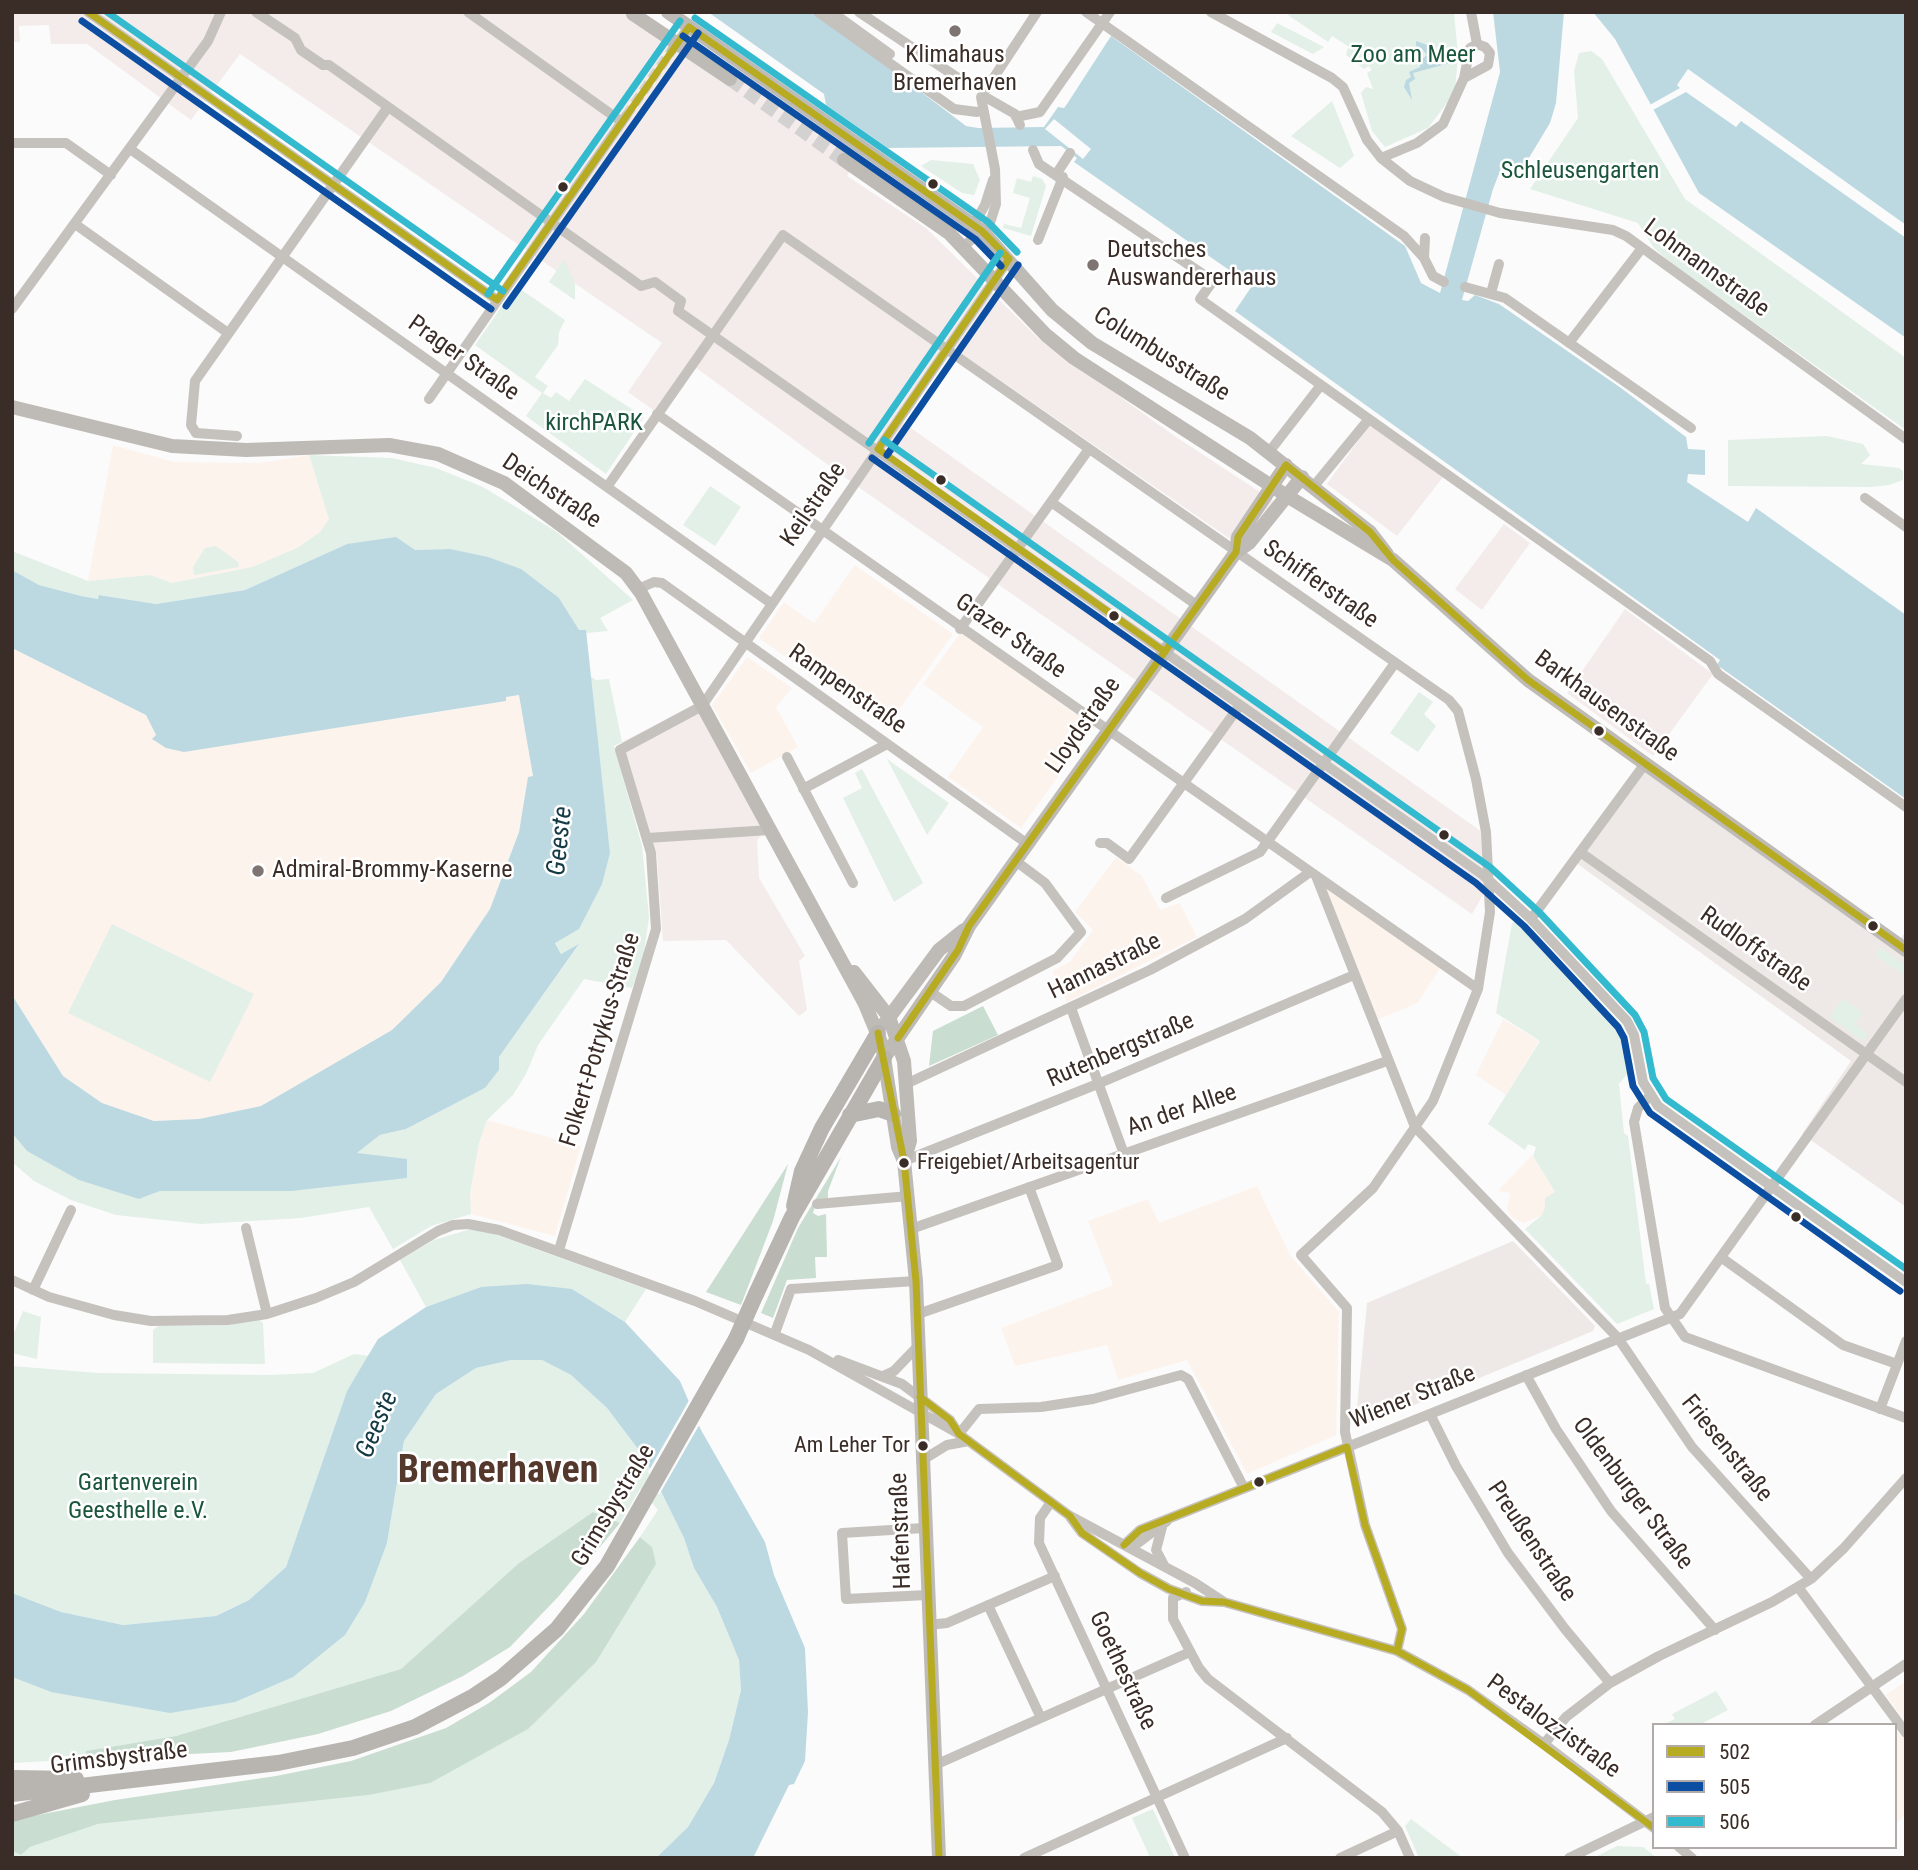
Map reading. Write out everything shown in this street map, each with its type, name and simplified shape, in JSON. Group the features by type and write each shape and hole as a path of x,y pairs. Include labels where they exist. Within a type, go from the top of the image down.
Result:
{"highway":[{"name":"Grimsbystraße","path":"792,1217 802,1171 822,1128 878,1033"},
{"name":"Grimsbystraße","path":"12,1794 278,1763 352,1748 444,1713 501,1678 557,1629 607,1566 716,1377 792,1217 884,1058"},
{"path":"850,1115 879,1109 893,1114"},
{"path":"12,1777 124,1781"},
{"path":"12,1814 124,1781"}],"main road":[{"path":"645,23 655,22 660,12"},
{"name":"Columbusstraße","path":"668,12 977,228 1009,259 1052,310 1092,343 1233,426 1308,481"},
{"path":"633,14 674,48 730,79"},
{"name":"Columbusstraße","path":"844,160 949,233 1046,335 1074,358 1287,496"},
{"name":"Deichstraße","path":"12,407 172,446 246,450 343,444 389,445 438,454 460,462 515,491 626,573 638,589 878,1033"},
{"name":"Lloydstraße","path":"1236,552 1238,537 1286,465"},
{"name":"Lloydstraße","path":"898,1038 958,950 969,926 1236,552 1249,543 1287,496 1308,481"},
{"name":"Barkhausenstraße","path":"1308,481 1370,533 1393,560 1528,680 1906,950"},
{"name":"Barkhausenstraße","path":"1287,496 1393,560"},
{"name":"Lloydstraße","path":"878,1033 939,950 969,926"},
{"name":"Deichstraße","path":"839,958 859,977 889,1017 898,1038"},
{"name":"Hafenstraße","path":"878,1033 904,1161 916,1281 939,1858"},
{"name":"Hafenstraße","path":"898,1038 908,1083 910,1141 904,1161"},
{"name":"Grimsbystraße","path":"884,1058 898,1038"}],"street":[{"path":"12,309 208,41 221,12"},
{"path":"256,12 295,38 301,50 323,65 329,65 641,286 655,282 681,301 678,311 1489,880 1531,919 1630,1026 1639,1070 1649,1097 1906,1282"},
{"path":"429,399 624,119 468,12"},
{"path":"818,12 954,109 981,105"},
{"path":"832,12 959,104 966,107 981,105 1018,121 1040,112 1110,12"},
{"path":"859,12 958,78"},
{"path":"962,248 977,228 990,223 996,204 995,174 981,105 983,89 1037,12"},
{"path":"1086,12 1176,68 1365,202 1404,236 1424,258 1433,276 1444,282"},
{"name":"Lohmannstraße","path":"1211,12 1332,78 1343,88 1367,140 1381,158 1410,181 1463,203 1525,219 1613,230 1642,248 1906,439"},
{"path":"1464,78 1488,65 1490,53 1477,44 1471,12"},
{"path":"93,13 181,79 497,300"},
{"path":"674,48 689,27"},
{"path":"1381,158 1417,143 1443,124 1464,78 1470,48 1477,44"},
{"path":"377,100 385,89"},
{"path":"237,436 196,432 191,425 195,381 387,107"},
{"path":"1040,112 1049,121"},
{"path":"12,143 66,143 111,175"},
{"name":"Prager Straße","path":"130,149 772,604"},
{"path":"1033,150 1040,163 1213,281 1197,302 1369,419 1707,664 1715,678 1906,807"},
{"path":"1038,240 1070,153"},
{"path":"75,224 228,333"},
{"name":"Schifferstraße","path":"713,335 783,235 1449,700 1458,711 1486,832 1489,923 1478,989 1443,1080 1415,1127 1373,1188 1301,1255 1347,1308 1347,1447"},
{"path":"1424,238 1424,258"},
{"path":"1569,343 1642,248"},
{"name":"Keilstraße","path":"702,706 1009,259"},
{"path":"1491,293 1499,264"},
{"path":"12,286 23,294"},
{"path":"1465,287 1505,298 1691,428"},
{"path":"607,487 713,335"},
{"path":"1269,452 1321,385"},
{"name":"Grazer Straße","path":"657,414 960,629 1478,989"},
{"path":"1308,481 1369,419"},
{"path":"960,629 1089,449"},
{"path":"1865,498 1906,527"},
{"path":"1051,502 1198,606"},
{"name":"Rampenstraße","path":"638,589 654,582 662,583 1029,845"},
{"path":"1166,898 1260,852 1395,663"},
{"path":"1100,843 1107,844 1129,859 1240,705"},
{"name":"Folkert-Potrykus-Straße","path":"559,1250 654,941 657,914 647,838 620,750 702,706"},
{"path":"803,789 887,744"},
{"path":"787,757 853,883"},
{"path":"1531,919 1644,765"},
{"path":"647,838 770,830"},
{"name":"Rudloffstraße","path":"1580,852 1906,1082"},
{"path":"929,991 951,1006 964,1006 1057,958 1081,932 1045,883 1017,862"},
{"path":"1313,874 1415,1127"},
{"name":"Hannastraße","path":"908,1083 1071,1008 1245,919 1313,874"},
{"name":"Rutenbergstraße","path":"904,1161 1100,1083 1354,975"},
{"path":"1671,1317 1680,1314 1722,1258 1906,999"},
{"path":"1071,1008 1124,1154"},
{"name":"An der Allee","path":"911,1229 1387,1061"},
{"path":"1649,1097 1638,1108 1634,1122 1665,1308 1685,1336 1906,1418"},
{"name":"Friesenstraße","path":"1415,1127 1618,1338 1692,1447 1811,1579"},
{"path":"918,1314 1058,1265 1029,1187"},
{"path":"817,1204 909,1196"},
{"path":"33,1290 71,1210"},
{"path":"12,1280 78,1306 151,1321 228,1320 267,1314 354,1282 438,1231 453,1225 468,1224 499,1230 559,1250 775,1333 920,1404"},
{"path":"246,1228 267,1314"},
{"path":"1722,1258 1843,1345 1897,1364"},
{"path":"775,1333 791,1289 916,1281"},
{"name":"Wiener Straße","path":"1098,1543 1138,1544 1167,1522 1244,1488 1671,1317"},
{"path":"1880,1409 1906,1341"},
{"path":"883,1376 894,1371 919,1345"},
{"path":"809,1350 883,1376 920,1404"},
{"path":"922,1461 964,1438 979,1409 1046,1406 1093,1399 1181,1374 1188,1379 1244,1488"},
{"name":"Oldenburger Straße","path":"1526,1375 1556,1429 1611,1511 1714,1630"},
{"name":"Pestalozzistraße","path":"920,1404 1070,1516 1224,1602"},
{"name":"Preußenstraße","path":"1430,1414 1456,1466 1508,1553 1565,1629 1611,1684"},
{"path":"1347,1447 1365,1525 1402,1629 1397,1651"},
{"path":"1544,1744 1566,1717 1611,1684 1811,1579 1844,1548 1906,1478"},
{"name":"Goethestraße","path":"1051,1502 1040,1518 1038,1536 1185,1858"},
{"name":"Pestalozzistraße","path":"1070,1516 1082,1533 1131,1567 1181,1593 1202,1601 1224,1602 1397,1651 1468,1690 1651,1822"},
{"path":"1166,1568 1156,1550 1167,1522"},
{"path":"924,1528 842,1533 846,1599 927,1595"},
{"path":"1124,1545 1131,1567"},
{"path":"928,1625 947,1623 1055,1576"},
{"path":"1201,1587 1173,1598 1172,1614 1190,1652 1208,1679 1382,1812 1398,1831 1410,1858"},
{"path":"1798,1587 1906,1733"},
{"path":"988,1605 1041,1718"},
{"path":"935,1765 1190,1652"},
{"path":"1818,1723 1906,1664"},
{"path":"1024,1858 1287,1738"},
{"path":"1569,1858 1651,1822"},
{"path":"1340,1858 1398,1831"}],"shaded area":[{"path":"12,12 640,12 723,80 736,63 862,153 847,176 926,228 1038,338 1176,437 1283,507 1249,552 952,347 901,421 1482,832 1486,890 1472,914 854,484 691,364 656,412 628,392 662,343 240,54 191,120 87,44 51,44 49,25 19,26 20,42 12,42"},
{"path":"1371,423 1443,477 1397,536 1327,484"},
{"path":"113,445 174,462 260,463 309,455 330,519 320,532 297,548 252,567 172,583 150,575 88,581"},
{"path":"1504,524 1530,543 1482,610 1455,589"},
{"path":"855,565 953,634 886,728 759,638 784,602 814,623"},
{"path":"1625,609 1713,674 1653,756 1567,693"},
{"path":"961,632 1094,727 1021,828 948,777 983,727 923,684"},
{"name":"Admiral-Brommy-Kaserne","path":"12,648 146,715 156,735 153,739 403,718 505,701 505,697 520,695 533,776 528,778 519,832 490,910 441,982 392,1030 261,1106 199,1119 154,1121 102,1103 63,1076 12,995"},
{"path":"747,657 792,688 776,707 798,747 751,773 712,705"},
{"path":"695,704 766,830 757,840 759,878 805,956 799,961 807,1010 799,1016 726,940 663,941 657,856 622,742"},
{"path":"1640,767 1893,949 1906,931 1906,1207 1802,1134 1851,1061 1572,860"},
{"path":"1116,857 1142,876 1160,910 1180,903 1197,937 1067,1002 1052,971 1070,962 1093,930 1075,912"},
{"path":"1322,883 1440,968 1418,1003 1376,1020"},
{"path":"1503,1019 1539,1041 1506,1095 1476,1075"},
{"path":"487,1120 581,1146 555,1236 471,1214 470,1194 479,1143"},
{"path":"1532,1155 1555,1192 1541,1216 1523,1223 1513,1218 1507,1210 1510,1193 1498,1191"},
{"path":"1257,1186 1290,1255 1339,1312 1336,1435 1247,1474 1187,1360 1118,1380 1107,1345 1015,1366 1001,1328 1113,1285 1088,1221 1148,1199 1159,1223"},
{"path":"1513,1241 1595,1326 1593,1331 1368,1424 1356,1418 1367,1303"},
{"path":"1906,1681 1906,1723 1886,1695"},
{"path":"1897,1731 1906,1741 1906,1812 1897,1823"}],"green space":[{"name":"Zoo am Meer","path":"1290,12 1454,12 1458,55 1455,92 1428,128 1385,147 1372,131 1361,93 1366,87 1373,89 1367,73 1372,70 1369,66 1364,69 1346,55 1348,48 1351,48 1332,36 1328,42 1288,15"},
{"path":"1277,23 1324,47 1313,54 1271,32"},
{"name":"Schleusengarten","path":"1591,51 1602,59 1685,199 1906,358 1906,430 1671,263 1654,248 1638,223 1530,189 1578,118 1574,71 1579,53"},
{"path":"1332,101 1354,156 1340,168 1291,136"},
{"path":"931,160 973,164 980,180 974,195 962,193 921,166"},
{"path":"1033,176 1042,179 1046,186 1031,236 1003,228 1004,224 1021,228 1030,198 1013,193 1017,178 1031,182"},
{"path":"564,259 575,284 575,300 549,282"},
{"name":"kirchPARK","path":"516,286 565,320 559,332 558,345 535,377 548,386 543,393 551,398 556,392 569,401 585,379 644,417 606,474 526,416 542,393 475,345"},
{"path":"1827,436 1863,444 1870,455 1861,464 1899,468 1903,471 1903,480 1871,487 1728,486 1728,440"},
{"path":"309,455 392,458 436,468 483,487 557,532 633,600 600,618 608,631 586,633 585,630 579,631 559,598 450,549 415,550 347,544 245,590 156,604 100,595 99,599 81,596 39,585 12,570 12,551 88,581 150,575 172,583 252,567 297,548 320,532 329,519"},
{"path":"710,486 741,507 715,546 683,525"},
{"path":"216,546 238,562 239,567 194,575 193,567 205,548"},
{"path":"590,676 596,680 609,679 622,742 614,746 642,846 649,917 643,960 632,988 584,979 538,1045 526,1074 513,1095 487,1120 479,1143 470,1194 471,1214 431,1226 393,1249 369,1207 301,1218 201,1224 116,1215 71,1200 34,1181 12,1162 12,1133 27,1151 139,1199 160,1191 222,1189 356,1154 380,1135 406,1129 485,1088 499,1070 499,1057 578,946 561,954 555,942 610,853"},
{"path":"1419,692 1433,702 1424,714 1436,726 1418,752 1390,733"},
{"path":"887,759 949,803 927,835"},
{"path":"862,769 923,883 894,902 843,798 862,788 855,773"},
{"path":"1516,922 1618,1029 1626,1045 1628,1073 1619,1084 1624,1133 1628,1136 1646,1284 1649,1284 1654,1309 1617,1324 1525,1229 1541,1216 1545,1208 1545,1198 1555,1192 1533,1156 1536,1147 1528,1144 1525,1150 1488,1124 1540,1041 1496,1013 1512,923"},
{"path":"112,924 254,994 210,1082 68,1013"},
{"path":"1880,947 1906,966 1906,977 1875,955"},
{"path":"1843,999 1863,1013 1855,1024 1868,1034 1863,1041 1829,1017"},
{"path":"983,1006 998,1035 929,1066 933,1031"},
{"path":"841,1157 828,1191 828,1200 816,1203 813,1213 818,1216 826,1214 827,1257 815,1257 816,1278 787,1280 773,1318 761,1313 798,1228"},
{"path":"788,1164 773,1221 741,1305 706,1292"},
{"path":"471,1229 483,1230 646,1289 625,1322 572,1289 481,1287 426,1307 400,1260 434,1240"},
{"path":"23,1311 41,1317 37,1359 12,1353 12,1338"},
{"path":"258,1318 263,1323 265,1364 153,1363 153,1330 158,1326 230,1325"},
{"name":"Gartenverein Geesthelle e.V.","path":"354,1354 370,1356 347,1391 286,1567 249,1600 216,1616 123,1625 61,1612 12,1593 12,1366 98,1373 269,1375 313,1373"},
{"path":"511,1360 542,1360 571,1375 607,1408 644,1457 684,1538 694,1568 717,1607 739,1660 741,1690 729,1740 714,1783 688,1827 656,1858 12,1858 12,1851 21,1855 30,1847 98,1824 369,1795 430,1783 652,1547 640,1537 658,1510 640,1489 620,1523 593,1512 519,1563 401,1669 176,1736 87,1751 87,1759 12,1763 12,1677 51,1692 387,1543 404,1441 436,1394 476,1368"},
{"path":"593,1512 620,1523 558,1597 510,1647 463,1676 391,1711 318,1734 231,1752 87,1759 86,1751 176,1736 401,1669 519,1563"},
{"path":"640,1537 652,1547 656,1564 596,1662 528,1729 430,1783 369,1795 98,1824 30,1847 21,1855 12,1851 12,1820 351,1761 446,1728 489,1703 531,1672 584,1614"},
{"path":"1716,1691 1728,1710 1703,1723 1666,1723 1675,1719 1672,1714"},
{"path":"1153,1809 1175,1858 1145,1858 1149,1855 1132,1818"},
{"path":"1411,1819 1463,1858 1419,1858 1405,1826"},
{"path":"1617,1846 1643,1847 1657,1858 1593,1858"}],"water":[{"path":"708,12 816,12 966,126 978,128 1044,127 1058,107 1064,108 1067,104 1111,36 1405,246 1421,283 1440,293 1500,72 1493,12 1564,12 1556,103 1550,123 1521,171 1502,166 1462,300 1468,301 1475,295 1499,304 1621,388 1686,437 1688,449 1705,450 1705,475 1688,474 1687,482 1748,522 1756,508 1906,615 1906,799 1717,665 1720,660 1235,311 1252,286 1074,162 1077,158 1061,146 888,148 826,105 824,94"},
{"path":"1593,12 1906,12 1906,338 1699,193 1615,39"},
{"path":"1416,41 1430,46 1435,60 1440,60 1442,55 1451,56 1450,63 1413,73 1415,79 1409,83 1412,100 1404,87 1406,80 1411,77 1409,72 1420,67 1420,61 1427,55 1423,50 1416,52"},
{"name":"Geeste","path":"396,537 415,550 450,549 488,557 521,569 559,598 579,630 586,630 610,853 602,884 579,929 555,943 561,954 579,944 499,1057 499,1070 485,1088 406,1129 380,1135 357,1153 407,1159 407,1178 291,1191 160,1191 139,1199 79,1180 27,1151 12,1133 12,995 63,1076 102,1103 154,1121 199,1119 261,1106 392,1030 441,982 490,909 519,832 528,777 533,776 519,695 506,697 506,701 184,752 166,748 152,739 156,735 146,715 12,648 12,570 39,585 81,596 98,599 99,595 156,604 245,590 347,544"},
{"name":"Geeste","path":"527,1284 572,1289 625,1322 680,1381 701,1430 765,1542 774,1575 805,1648 808,1712 805,1761 794,1784 789,1785 753,1858 656,1858 688,1827 714,1783 729,1740 741,1690 739,1660 717,1607 694,1568 684,1538 644,1457 607,1408 571,1375 542,1360 511,1360 476,1368 436,1394 404,1441 387,1543 365,1602 345,1635 293,1677 235,1702 170,1713 51,1692 12,1677 12,1593 61,1612 123,1625 216,1616 249,1600 286,1567 347,1391 378,1339 426,1307 481,1287"}],"pier":[{"path":"1688,69 1906,225 1906,238 1741,121 1736,127 1686,92 1651,111 1648,106 1680,88 1677,85"},
{"path":"1054,119 1091,149 1083,159 1045,129"},
{"path":"691,1397 701,1422 659,1495 648,1472"}],"tunnel":[{"path":"626,116 672,50"},
{"path":"730,79 844,160"}],"transit line":[{"name":"502","path":"88,12 497,300"},
{"name":"506","path":"107,12 503,291"},
{"name":"506","path":"695,18 988,222 1017,252"},
{"name":"505","path":"82,21 491,309"},
{"name":"506","path":"488,294 680,21"},
{"name":"502","path":"689,27 982,231 1009,259"},
{"name":"502","path":"497,300 689,27"},
{"name":"505","path":"506,306 698,33"},
{"name":"505","path":"683,36 975,239 1001,266"},
{"name":"506","path":"869,443 1000,253"},
{"name":"502","path":"878,449 1009,259"},
{"name":"505","path":"887,455 1018,265"},
{"name":"506","path":"884,440 1490,867 1539,912 1635,1015 1644,1032 1653,1078 1666,1099 1906,1269"},
{"name":"502","path":"878,449 1165,652"},
{"name":"505","path":"872,458 1476,883 1524,926 1618,1027 1624,1038 1633,1086 1650,1113 1900,1291"},
{"name":"502","path":"898,1038 958,950 969,926 1236,552 1238,537 1286,465 1370,532 1393,560 1528,680 1906,950"},
{"name":"502","path":"878,1033 904,1161 916,1281 939,1858"},
{"name":"502","path":"920,1397 950,1420 959,1434 1070,1516 1082,1533 1140,1573 1169,1589 1202,1601 1224,1602 1397,1651 1468,1690 1652,1827"},
{"name":"502","path":"1347,1447 1365,1525 1402,1629 1397,1651"},
{"name":"502","path":"1124,1545 1140,1530 1347,1447"}],"place":[{"name":"Klimahaus Bremerhaven","path":"955,31"},
{"name":"Deutsches Auswandererhaus","path":"1093,265"},
{"name":"Admiral-Brommy-Kaserne","path":"258,871"},
{"name":"Freigebiet/Arbeitsagentur","path":"904,1163"},
{"name":"Am Leher Tor","path":"923,1446"}],"district":[{"name":"Bremerhaven","path":"498,1472"}]}
